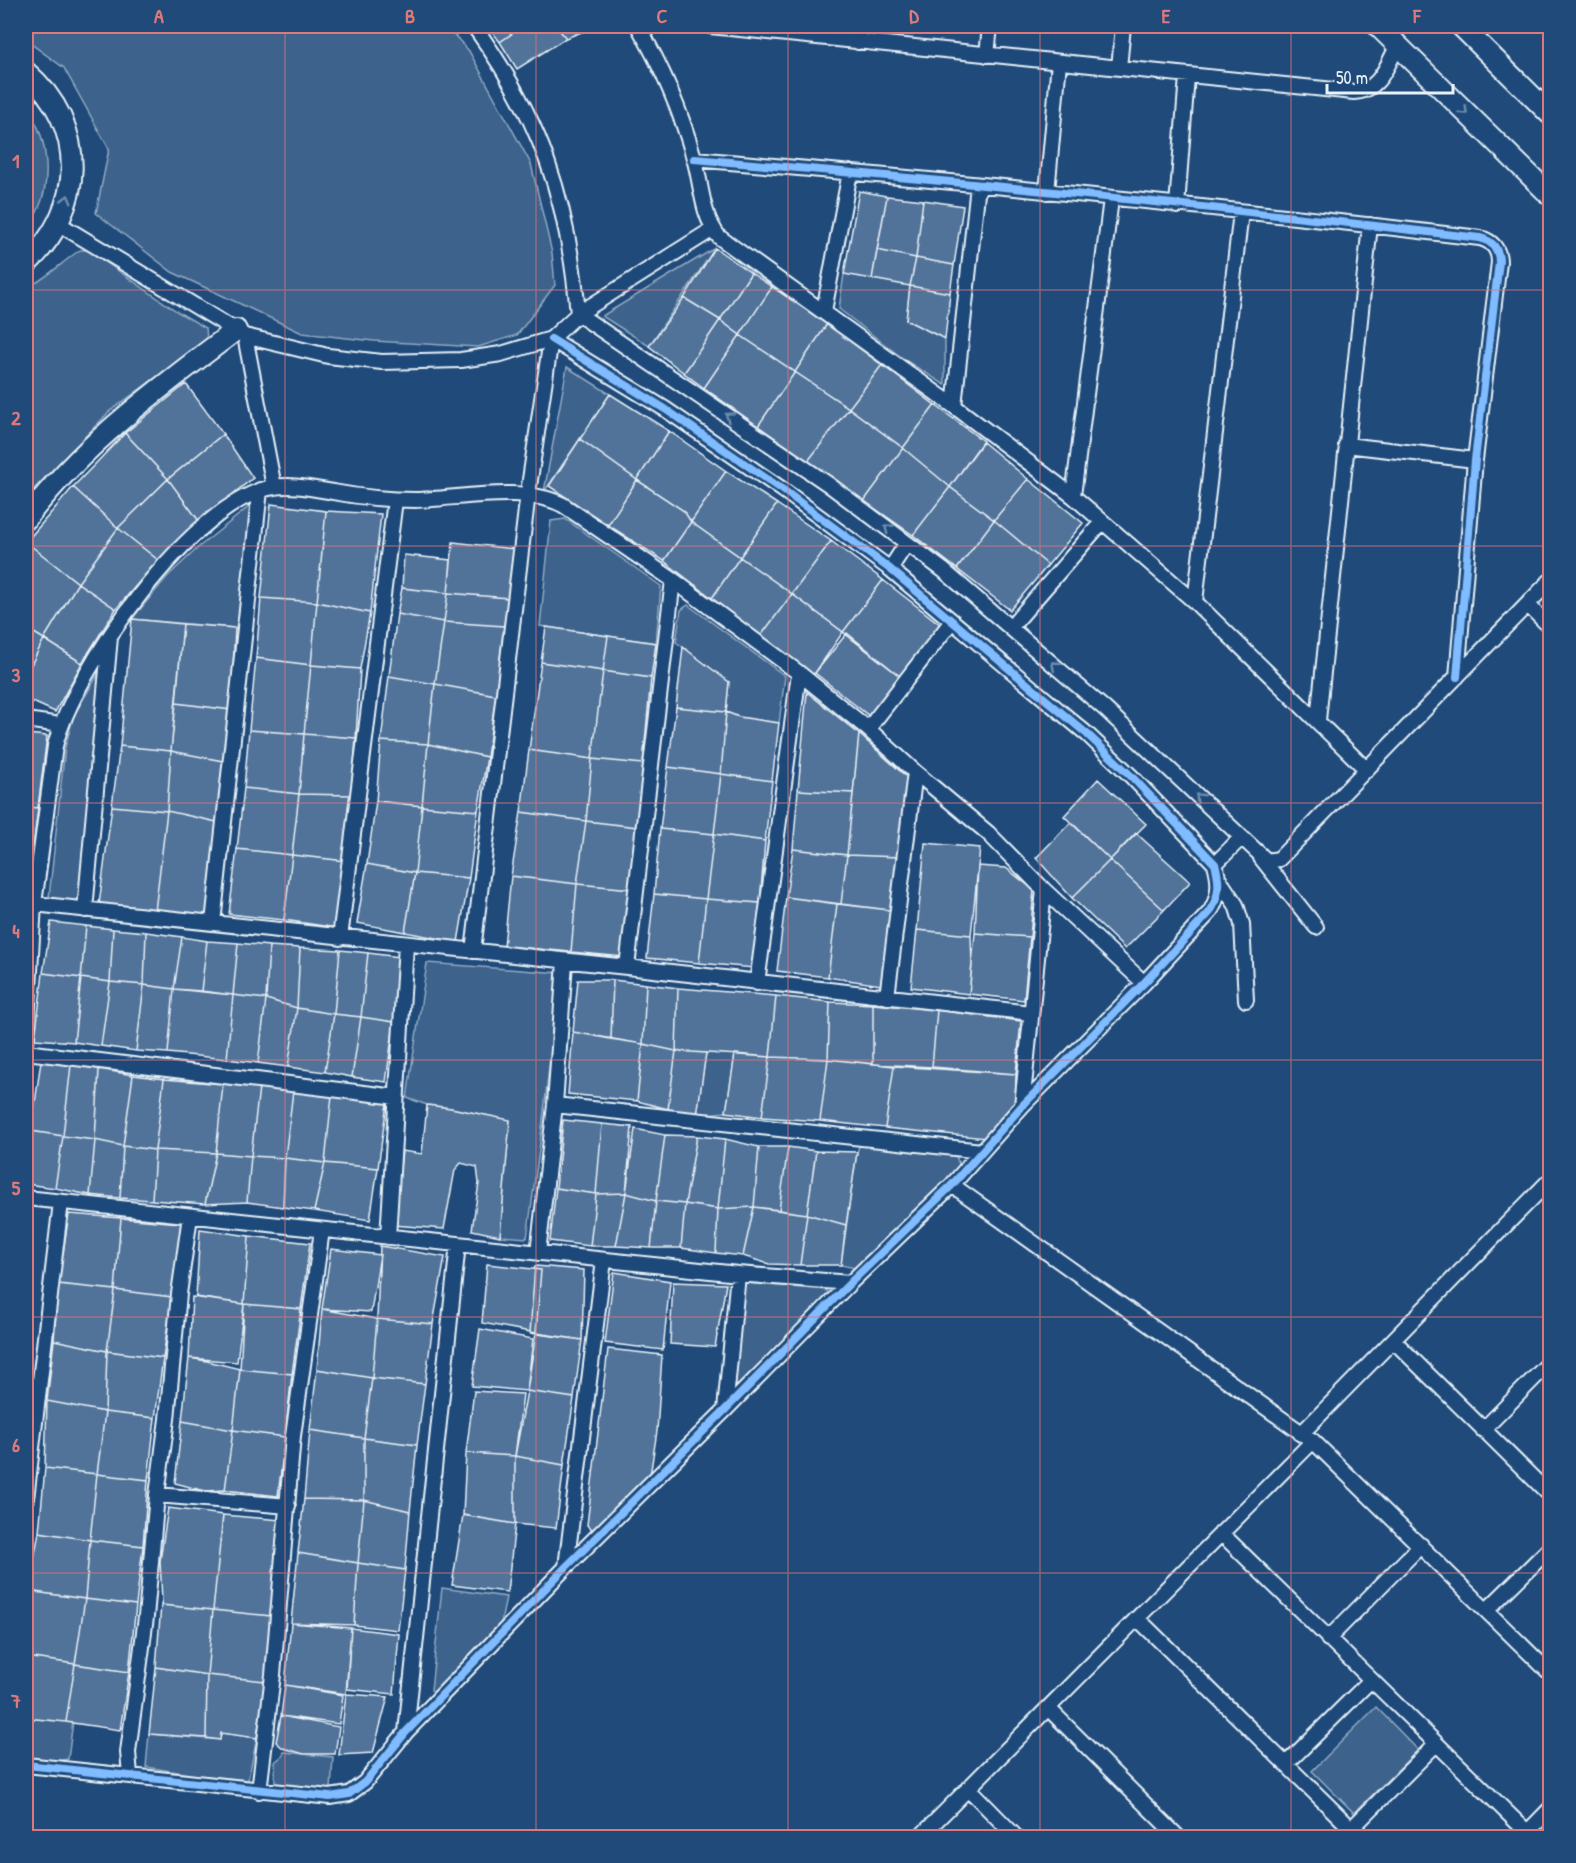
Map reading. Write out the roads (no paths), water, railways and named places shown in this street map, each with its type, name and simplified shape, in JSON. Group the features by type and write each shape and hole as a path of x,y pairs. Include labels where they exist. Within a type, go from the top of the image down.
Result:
{"street":[{"path":"474,26 497,58 520,97 555,181 567,224 578,314"},
{"path":"642,26 677,106 694,159 706,213 713,229 727,244 824,311 1073,496 1195,602 1367,770"},
{"path":"710,26 1363,92 1371,89 1377,83 1398,45"},
{"path":"858,42 860,26"},
{"path":"987,55 990,26"},
{"path":"1119,69 1124,26"},
{"path":"1378,26 1551,195"},
{"path":"1461,26 1551,114"},
{"path":"1047,192 1059,62"},
{"path":"26,72 41,85 60,115 68,136 71,160 70,187 59,224 43,248 26,264"},
{"path":"1178,206 1187,76"},
{"path":"694,159 850,172 1370,225 1480,238 1490,242 1497,251 1499,262 1475,460 1457,678"},
{"path":"824,311 850,172"},
{"path":"954,406 978,185"},
{"path":"1073,496 1111,199"},
{"path":"1195,602 1241,212"},
{"path":"59,224 240,333 285,347 328,356 382,362 461,360 501,354 551,339 578,314 713,229"},
{"path":"1318,720 1370,225"},
{"path":"578,314 796,461 907,543 1011,627 1105,709 1260,856 1316,927"},
{"path":"213,923 267,488 240,333"},
{"path":"26,519 59,479 120,420 240,333"},
{"path":"473,951 528,494 551,339"},
{"path":"551,339 665,409 783,490 890,569 1087,734 1145,790 1215,864 1220,881 1236,905 1242,924 1246,1000"},
{"path":"1346,445 1475,460"},
{"path":"26,1039 34,904 55,746 60,725 81,680 110,633 173,555 192,536 236,503 267,488 292,486 394,500 528,494 551,498 674,580 799,673 868,729 988,833 1044,890 1144,983"},
{"path":"340,938 394,500"},
{"path":"1011,627 1102,522"},
{"path":"890,569 907,543"},
{"path":"627,967 674,580"},
{"path":"1260,856 1271,862 1279,859 1551,581"},
{"path":"1528,605 1551,627"},
{"path":"868,729 952,621"},
{"path":"85,910 110,633"},
{"path":"757,983 799,673"},
{"path":"26,720 60,725"},
{"path":"887,997 915,772"},
{"path":"1215,864 1241,838"},
{"path":"26,1765 259,1791 330,1797 349,1794 365,1782 406,1732 566,1567 726,1410 850,1283 952,1185 1022,1106 1144,983 1210,912 1216,902 1220,881"},
{"path":"1022,1106 1044,890"},
{"path":"34,904 627,967 1030,1013"},
{"path":"388,1237 406,945"},
{"path":"538,1253 555,1105 565,962"},
{"path":"26,1052 397,1097"},
{"path":"555,1105 982,1151"},
{"path":"1301,1434 1551,1180"},
{"path":"952,1185 1313,1441 1551,1673"},
{"path":"26,1198 738,1274 850,1283"},
{"path":"26,1500 61,1202"},
{"path":"130,1775 128,1752 146,1617 179,1294 190,1216"},
{"path":"259,1791 273,1675 293,1436 322,1230"},
{"path":"406,1732 458,1244"},
{"path":"566,1567 604,1260"},
{"path":"726,1410 738,1274"},
{"path":"1393,1340 1551,1495"},
{"path":"1483,1430 1551,1362"},
{"path":"919,1838 1313,1441"},
{"path":"157,1495 288,1506"},
{"path":"1221,1533 1436,1744 1524,1835 1551,1809"},
{"path":"1328,1639 1421,1545"},
{"path":"1487,1610 1551,1548"},
{"path":"1137,1618 1287,1763 1352,1834 1436,1744"},
{"path":"1287,1763 1371,1680"},
{"path":"1048,1708 1179,1838"},
{"path":"968,1788 1017,1838"}]}
